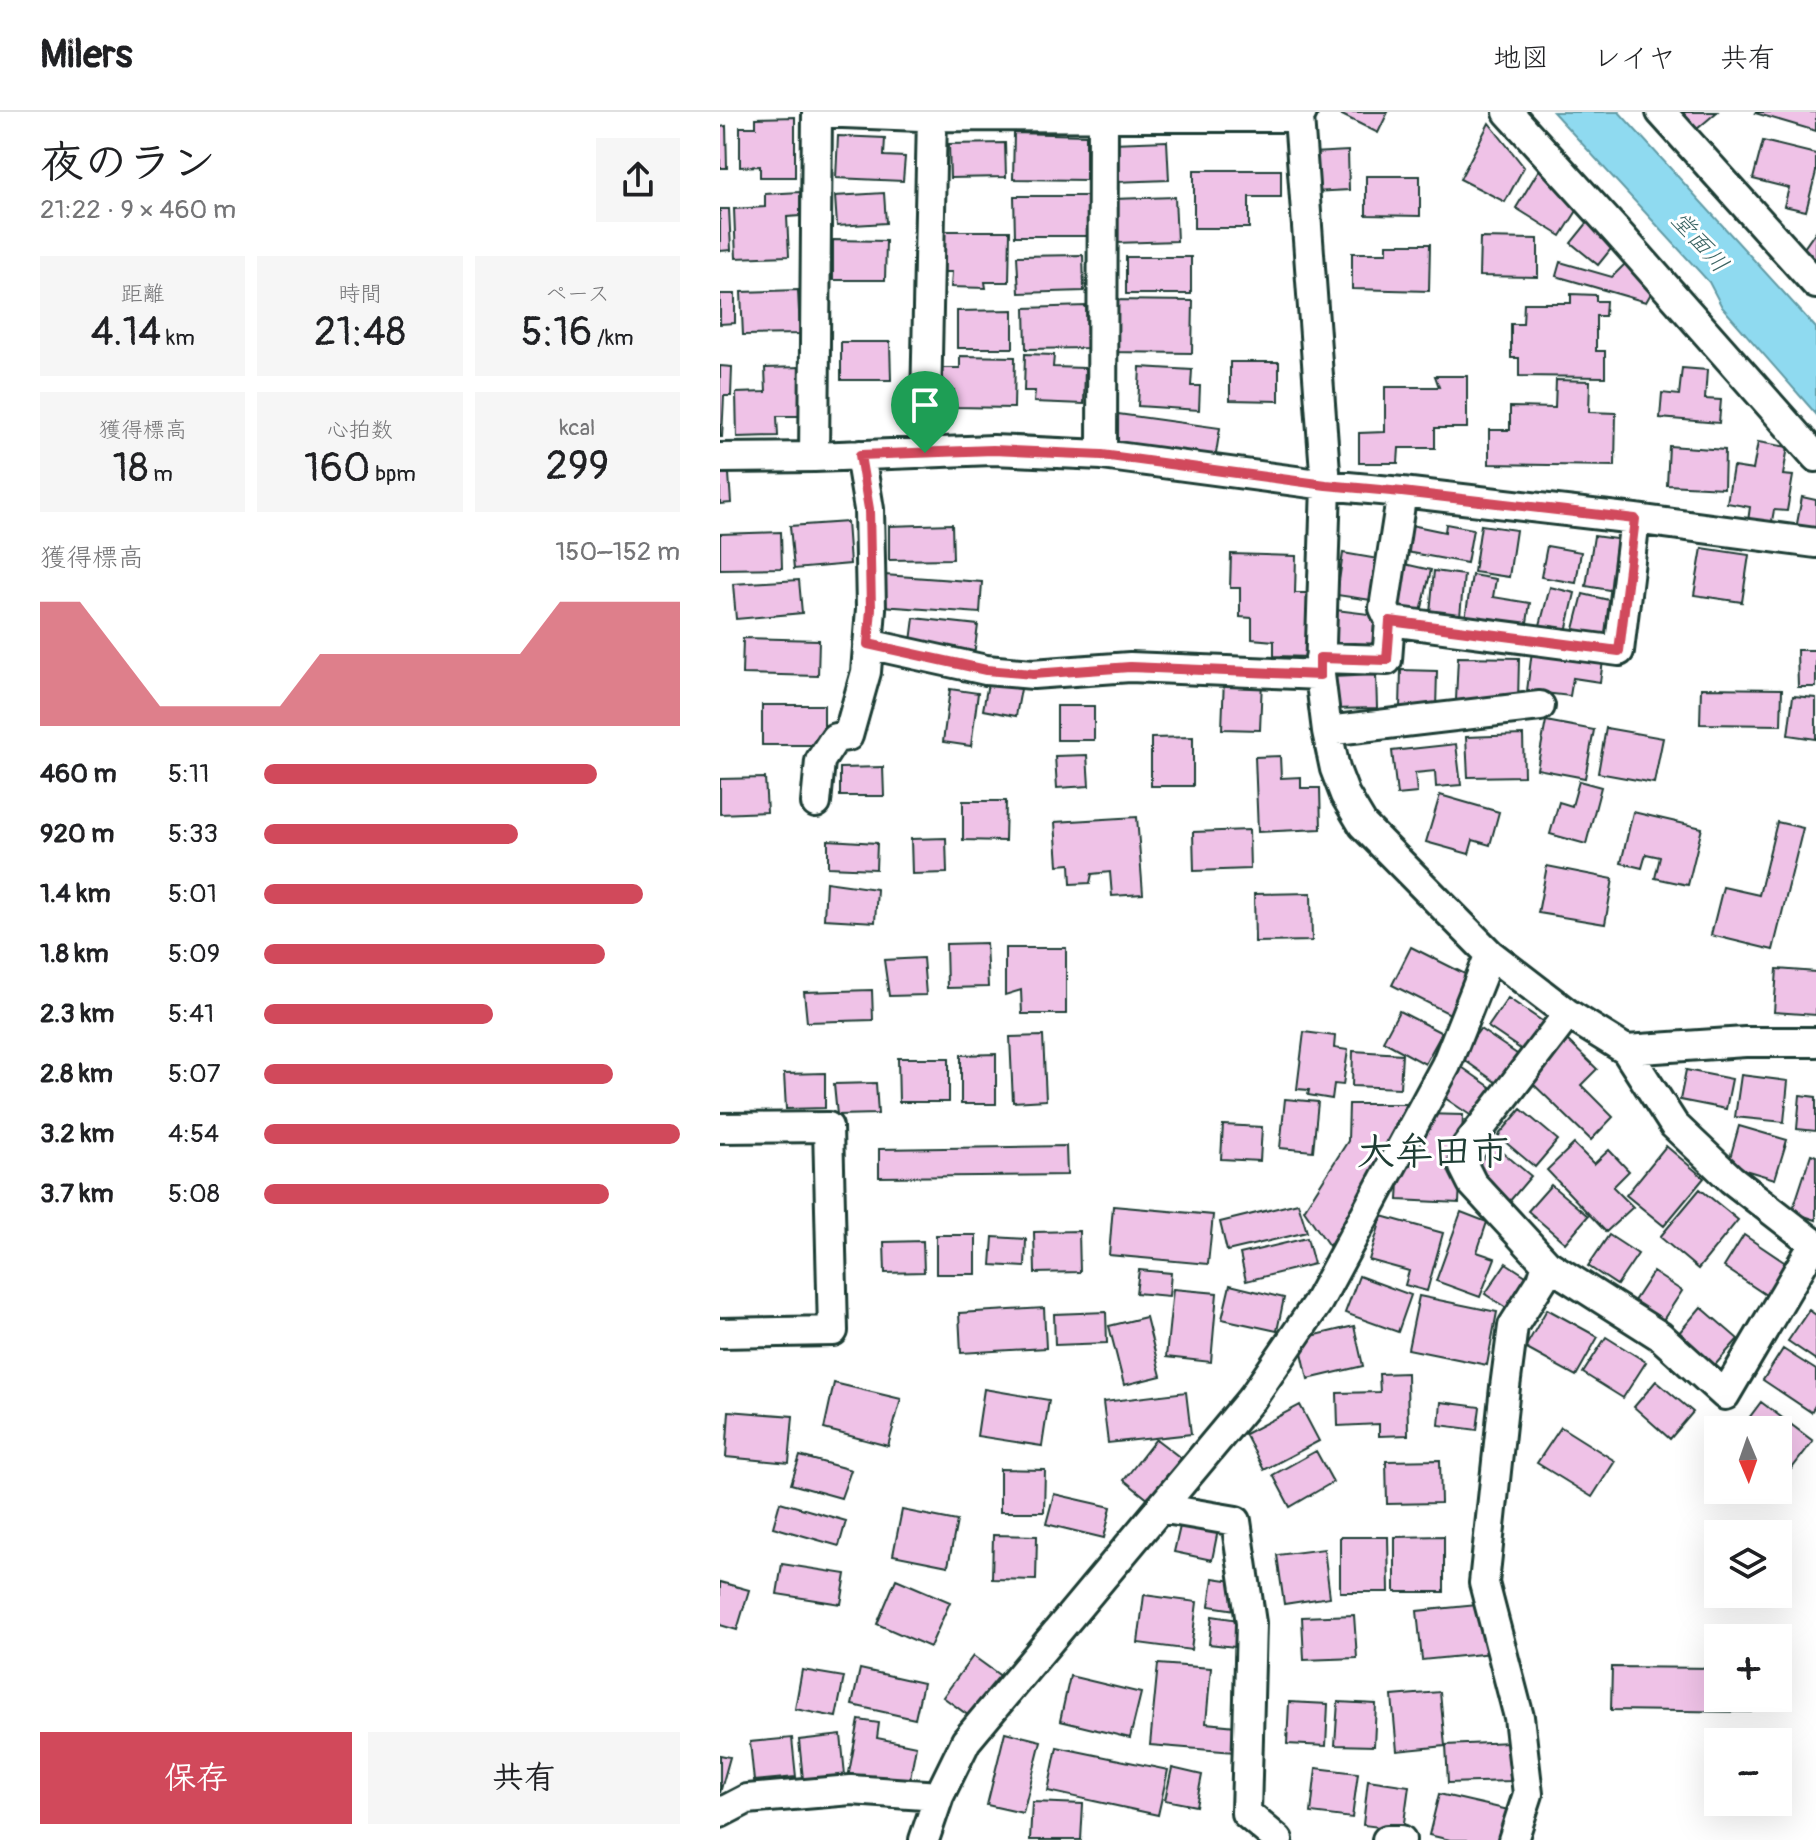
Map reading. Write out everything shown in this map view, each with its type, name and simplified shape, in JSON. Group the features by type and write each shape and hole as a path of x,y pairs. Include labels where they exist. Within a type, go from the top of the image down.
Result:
{"street":[{"path":"814,457 817,112 1103,117 1300,115 1326,485 1320,667 1335,769 1345,795 1363,825 1490,954 1568,1014 1626,1050 1674,1125 1731,1179 1815,1244 1725,1395 1660,1336 1547,1264 1472,1183 1464,1167 1466,1147 1568,1014"},
{"path":"1508,112 1816,457"},
{"path":"1661,112 1816,284"},
{"path":"925,115 925,453"},
{"path":"1102,455 1103,117"},
{"path":"720,458 993,450 1102,455 1816,543"},
{"path":"816,803 820,761 835,738 848,736 866,672 871,609 869,509 860,455"},
{"path":"868,644 986,670 1033,674 1130,667 1320,667 1387,660 1390,621 1384,608 1402,492"},
{"path":"1390,621 1619,651 1635,519"},
{"path":"1327,731 1540,706"},
{"path":"924,1840 939,1796 966,1741 1253,1397 1318,1302 1446,1065 1490,954"},
{"path":"1626,1050 1745,1042 1816,1042"},
{"path":"720,1128 828,1127 833,1331 720,1333"},
{"path":"1513,1840 1528,1794 1519,1717 1484,1583 1513,1326 1542,1280 1547,1264"},
{"path":"1160,1508 1236,1521 1251,1623 1246,1813 1278,1840"},
{"path":"720,1813 747,1799 851,1790 939,1796"},
{"path":"1387,1840 1401,1840"}],"water":[{"name":"堂面川","path":"1553,112 1619,112 1816,328 1816,414 1722,307 1709,282"}],"building":[{"path":"1336,112 1388,112 1378,133"},
{"path":"1682,112 1717,112 1697,129"},
{"path":"1756,112 1816,112 1816,131 1755,113"},
{"path":"795,117 795,177 760,177 760,166 740,167 740,127 756,127 756,118"},
{"path":"1489,123 1524,167 1505,202 1460,179"},
{"path":"726,126 727,168 720,168 720,127"},
{"path":"1014,133 1086,135 1086,180 1013,179"},
{"path":"838,136 885,138 884,156 905,157 903,181 836,178"},
{"path":"1167,141 1169,180 1114,182 1112,143"},
{"path":"1763,141 1816,154 1816,172 1806,211 1784,206 1789,188 1753,179"},
{"path":"1005,143 1006,177 950,178 949,144"},
{"path":"1348,151 1349,190 1313,192 1312,153"},
{"path":"1540,168 1578,209 1561,236 1516,208"},
{"path":"1194,170 1281,170 1281,197 1249,197 1249,228 1194,228"},
{"path":"1366,176 1420,176 1420,216 1366,215"},
{"path":"800,192 800,216 787,217 789,256 736,258 734,209 765,207 765,194"},
{"path":"884,193 886,223 837,226 835,196"},
{"path":"1014,196 1088,196 1088,236 1015,236"},
{"path":"1175,197 1177,241 1115,243 1113,199"},
{"path":"720,209 729,209 731,250 720,251"},
{"path":"1588,222 1615,244 1598,265 1571,243"},
{"path":"938,231 1010,231 1009,282 985,282 986,288 951,287 952,272 938,272"},
{"path":"1816,231 1816,261 1802,251"},
{"path":"1480,238 1538,239 1538,277 1479,276"},
{"path":"833,240 886,241 885,280 833,280"},
{"path":"1387,244 1430,244 1429,291 1352,289 1352,253 1387,253"},
{"path":"1083,255 1084,291 1019,293 1017,256"},
{"path":"1126,257 1191,257 1191,294 1126,294"},
{"path":"1560,262 1612,277 1626,263 1653,290 1646,302 1556,276"},
{"path":"798,290 800,334 743,335 741,292"},
{"path":"720,294 735,294 735,323 720,324"},
{"path":"1571,294 1596,295 1596,301 1606,301 1605,316 1596,316 1596,351 1605,351 1605,377 1519,376 1519,358 1511,358 1511,324 1523,324 1524,303 1571,303"},
{"path":"1108,300 1193,301 1192,353 1108,352"},
{"path":"1086,306 1087,348 1026,349 1025,308"},
{"path":"1013,310 1013,348 957,348 957,311"},
{"path":"841,342 890,342 891,380 841,380"},
{"path":"1025,354 1054,355 1053,367 1085,368 1084,404 1034,402 1035,391 1024,391"},
{"path":"960,356 1015,357 1014,408 954,407 954,390 938,390 939,368 960,368"},
{"path":"1230,362 1279,362 1279,401 1230,400"},
{"path":"720,366 732,367 731,396 724,396 722,437 720,437"},
{"path":"802,367 803,416 777,416 778,436 737,437 736,393 766,392 765,368"},
{"path":"1140,367 1192,370 1191,386 1200,386 1199,410 1138,406"},
{"path":"1682,368 1707,370 1705,399 1721,400 1719,423 1660,418 1662,393 1679,395"},
{"path":"1435,376 1467,376 1467,428 1435,428 1435,448 1399,448 1398,463 1359,463 1359,433 1385,432 1385,387 1439,387"},
{"path":"1556,380 1590,381 1589,412 1616,413 1615,466 1489,464 1489,430 1510,430 1510,407 1555,408"},
{"path":"1118,414 1220,428 1215,460 1114,446"},
{"path":"1758,442 1788,447 1783,475 1793,476 1787,511 1774,510 1770,532 1747,528 1750,507 1727,503 1733,467 1753,470"},
{"path":"1669,446 1725,450 1724,488 1667,485"},
{"path":"720,474 729,474 731,503 720,504"},
{"path":"1802,497 1816,500 1816,532 1796,529"},
{"path":"847,522 850,564 794,569 790,526"},
{"path":"952,524 953,559 889,560 889,526"},
{"path":"1446,524 1473,529 1467,563 1406,552 1411,525 1445,532"},
{"path":"1481,525 1516,530 1509,577 1474,572"},
{"path":"781,532 782,568 720,569 720,534"},
{"path":"1594,536 1623,540 1615,591 1586,586"},
{"path":"1547,546 1581,552 1576,583 1541,577"},
{"path":"1702,548 1749,555 1742,602 1694,595"},
{"path":"1343,553 1384,560 1378,601 1337,595"},
{"path":"1231,554 1296,556 1295,593 1313,593 1311,657 1274,656 1274,641 1252,639 1252,618 1240,617 1240,588 1230,588"},
{"path":"1400,563 1431,570 1420,616 1390,609"},
{"path":"1434,571 1464,575 1460,616 1430,613"},
{"path":"884,575 982,582 980,613 882,606"},
{"path":"1472,575 1496,579 1493,597 1530,603 1526,629 1465,619"},
{"path":"799,580 802,613 736,619 733,584"},
{"path":"1550,587 1575,593 1565,636 1539,629"},
{"path":"1583,594 1613,601 1603,641 1573,633"},
{"path":"1336,610 1377,615 1372,655 1331,650"},
{"path":"914,618 978,625 974,656 910,649"},
{"path":"743,638 819,640 818,676 742,674"},
{"path":"1797,650 1816,650 1816,687 1798,687"},
{"path":"1532,651 1603,661 1600,682 1573,678 1570,696 1527,691"},
{"path":"1458,657 1519,658 1518,701 1456,700"},
{"path":"1401,670 1437,671 1436,709 1400,708"},
{"path":"1376,675 1377,708 1332,709 1331,677"},
{"path":"1224,678 1262,680 1260,730 1222,729"},
{"path":"988,683 1021,689 1016,716 983,710"},
{"path":"1701,688 1782,689 1781,725 1700,724"},
{"path":"950,689 978,693 971,746 943,742"},
{"path":"1793,696 1816,698 1816,739 1788,735"},
{"path":"762,705 824,705 824,745 762,745"},
{"path":"1057,706 1094,706 1094,740 1057,740"},
{"path":"1546,721 1594,730 1585,778 1537,769"},
{"path":"1606,728 1663,738 1654,783 1598,773"},
{"path":"1523,735 1524,776 1468,777 1466,737"},
{"path":"1193,737 1193,786 1151,786 1151,738"},
{"path":"1456,744 1461,785 1436,787 1435,771 1415,773 1417,793 1397,795 1392,751"},
{"path":"1087,755 1089,786 1057,788 1055,756"},
{"path":"1280,756 1281,778 1301,777 1301,788 1320,788 1321,829 1258,832 1255,757"},
{"path":"883,767 884,796 840,796 840,768"},
{"path":"765,778 767,812 720,814 720,779"},
{"path":"1579,781 1601,787 1586,844 1550,834 1559,802 1572,806"},
{"path":"1440,795 1499,812 1490,845 1473,840 1469,854 1426,842"},
{"path":"963,801 1006,801 1005,841 963,840"},
{"path":"1633,812 1702,828 1688,885 1655,878 1660,857 1646,854 1642,868 1621,863"},
{"path":"1137,817 1143,894 1112,896 1110,872 1092,874 1090,883 1071,884 1070,864 1058,865 1055,822"},
{"path":"1777,822 1803,828 1773,950 1711,935 1723,887 1759,895"},
{"path":"1249,830 1250,869 1194,871 1193,832"},
{"path":"946,838 947,873 912,874 911,839"},
{"path":"828,840 877,843 876,869 828,867"},
{"path":"1547,866 1613,879 1605,924 1538,913"},
{"path":"826,882 877,889 875,922 824,919"},
{"path":"1311,893 1312,941 1255,942 1254,894"},
{"path":"986,943 988,987 947,988 946,944"},
{"path":"1411,947 1473,978 1454,1016 1392,985"},
{"path":"1005,948 1066,948 1066,1014 1022,1014 1021,990 1005,995"},
{"path":"923,958 926,995 889,996 884,960"},
{"path":"1777,969 1816,972 1816,1015 1774,1012"},
{"path":"872,990 873,1020 807,1022 804,992"},
{"path":"1508,998 1548,1025 1528,1054 1488,1027"},
{"path":"1399,1011 1442,1033 1425,1064 1383,1041"},
{"path":"1480,1029 1520,1056 1500,1085 1460,1057"},
{"path":"1304,1032 1335,1036 1334,1048 1348,1050 1343,1085 1334,1084 1332,1099 1308,1095 1309,1090 1297,1089"},
{"path":"1043,1036 1046,1100 1013,1102 1010,1037"},
{"path":"1567,1040 1597,1069 1581,1085 1613,1117 1591,1140 1528,1079"},
{"path":"1353,1051 1402,1054 1400,1088 1352,1086"},
{"path":"996,1054 996,1104 961,1104 961,1055"},
{"path":"898,1058 949,1058 949,1102 899,1102"},
{"path":"1456,1063 1496,1091 1476,1119 1436,1092"},
{"path":"1686,1070 1732,1079 1726,1109 1680,1100"},
{"path":"825,1073 825,1108 786,1109 784,1074"},
{"path":"1741,1075 1788,1081 1784,1122 1735,1117"},
{"path":"876,1083 878,1114 837,1115 834,1084"},
{"path":"1800,1095 1816,1097 1816,1131 1797,1129"},
{"path":"1285,1099 1318,1102 1313,1151 1280,1148"},
{"path":"1349,1104 1407,1104 1383,1155 1329,1246 1304,1210 1348,1141"},
{"path":"1521,1109 1558,1140 1535,1167 1498,1136"},
{"path":"1423,1114 1463,1115 1459,1203 1398,1200 1401,1145 1421,1146"},
{"path":"1223,1125 1262,1127 1260,1161 1221,1159"},
{"path":"1739,1126 1787,1140 1775,1179 1728,1165"},
{"path":"1574,1144 1594,1164 1609,1150 1629,1171 1613,1187 1633,1207 1606,1232 1547,1170"},
{"path":"1494,1145 1531,1176 1509,1202 1472,1171"},
{"path":"1066,1146 1067,1175 879,1177 879,1149"},
{"path":"1666,1146 1704,1178 1664,1226 1626,1195"},
{"path":"1811,1154 1816,1156 1816,1220 1792,1212"},
{"path":"1551,1185 1588,1216 1565,1243 1528,1211"},
{"path":"1700,1189 1738,1220 1698,1269 1660,1237"},
{"path":"1298,1203 1307,1232 1227,1251 1220,1222"},
{"path":"1113,1206 1213,1215 1208,1264 1109,1255"},
{"path":"1461,1212 1487,1222 1477,1252 1495,1258 1480,1297 1436,1281"},
{"path":"1382,1216 1443,1233 1427,1291 1405,1285 1409,1271 1369,1260"},
{"path":"1079,1231 1080,1272 1035,1273 1034,1232"},
{"path":"936,1235 976,1235 976,1274 936,1274"},
{"path":"1609,1235 1638,1254 1617,1285 1588,1266"},
{"path":"1744,1235 1793,1268 1772,1299 1724,1267"},
{"path":"993,1237 1026,1239 1025,1267 991,1265"},
{"path":"1307,1238 1314,1264 1246,1281 1240,1254"},
{"path":"923,1241 924,1272 885,1273 884,1242"},
{"path":"1506,1263 1535,1282 1514,1313 1485,1294"},
{"path":"1139,1270 1171,1273 1169,1296 1136,1293"},
{"path":"1653,1272 1682,1291 1661,1323 1632,1304"},
{"path":"1359,1276 1411,1295 1398,1332 1345,1313"},
{"path":"1230,1285 1284,1298 1277,1331 1222,1319"},
{"path":"1173,1289 1217,1293 1211,1362 1166,1357"},
{"path":"1419,1296 1497,1312 1487,1365 1408,1349"},
{"path":"1701,1307 1738,1339 1715,1365 1678,1334"},
{"path":"1044,1308 1046,1348 961,1353 959,1313"},
{"path":"1547,1309 1598,1337 1576,1376 1525,1348"},
{"path":"1809,1310 1816,1315 1816,1360 1788,1341"},
{"path":"1106,1312 1107,1343 1055,1345 1054,1314"},
{"path":"1146,1317 1161,1376 1124,1385 1109,1326"},
{"path":"1354,1326 1363,1366 1308,1379 1299,1339"},
{"path":"1606,1337 1646,1362 1623,1398 1583,1373"},
{"path":"1783,1349 1816,1370 1816,1404 1811,1412 1763,1380"},
{"path":"1407,1373 1408,1435 1379,1436 1379,1424 1338,1426 1337,1393 1380,1392 1379,1374"},
{"path":"1656,1381 1693,1412 1670,1439 1634,1407"},
{"path":"834,1383 901,1399 888,1446 824,1429"},
{"path":"984,1389 1049,1400 1042,1446 977,1436"},
{"path":"1186,1392 1191,1434 1108,1443 1103,1402"},
{"path":"1441,1402 1480,1407 1477,1430 1439,1425"},
{"path":"1761,1402 1780,1416 1750,1416"},
{"path":"1300,1405 1319,1441 1264,1470 1245,1434"},
{"path":"729,1411 793,1416 789,1463 726,1457"},
{"path":"1792,1425 1813,1441 1792,1468"},
{"path":"1561,1427 1615,1461 1592,1497 1537,1463"},
{"path":"1156,1439 1182,1459 1149,1500 1124,1480"},
{"path":"1316,1451 1333,1482 1290,1507 1273,1475"},
{"path":"800,1456 851,1470 841,1498 791,1484"},
{"path":"1440,1460 1441,1503 1387,1504 1386,1461"},
{"path":"1000,1469 1045,1470 1044,1512 1000,1512"},
{"path":"1054,1494 1111,1507 1104,1538 1046,1524"},
{"path":"780,1502 846,1521 839,1546 773,1527"},
{"path":"902,1510 957,1521 948,1566 893,1555"},
{"path":"1181,1522 1218,1530 1212,1560 1174,1552"},
{"path":"993,1535 1037,1536 1036,1580 992,1579"},
{"path":"1444,1536 1444,1592 1395,1592 1395,1537"},
{"path":"1340,1537 1388,1537 1389,1592 1340,1592"},
{"path":"1324,1549 1330,1597 1284,1604 1277,1555"},
{"path":"782,1564 846,1574 841,1604 777,1594"},
{"path":"1213,1578 1240,1582 1236,1610 1209,1606"},
{"path":"896,1579 950,1602 930,1647 877,1624"},
{"path":"720,1582 749,1590 737,1630 720,1625"},
{"path":"1144,1595 1197,1602 1191,1650 1138,1643"},
{"path":"1487,1604 1492,1653 1422,1660 1417,1611"},
{"path":"1354,1615 1357,1658 1304,1660 1302,1617"},
{"path":"1212,1616 1239,1620 1235,1647 1209,1644"},
{"path":"973,1656 1002,1677 972,1718 943,1697"},
{"path":"1158,1664 1211,1668 1206,1723 1236,1726 1234,1752 1150,1745"},
{"path":"1612,1667 1704,1668 1704,1711 1611,1710"},
{"path":"860,1669 923,1683 915,1719 852,1705"},
{"path":"802,1670 844,1677 836,1717 795,1709"},
{"path":"1070,1676 1141,1693 1130,1738 1060,1721"},
{"path":"1440,1692 1445,1746 1397,1751 1392,1696"},
{"path":"1289,1702 1328,1704 1326,1746 1287,1744"},
{"path":"1338,1702 1376,1704 1374,1746 1335,1745"},
{"path":"859,1720 879,1723 877,1738 916,1746 908,1789 848,1778"},
{"path":"1005,1732 1041,1741 1023,1813 987,1805"},
{"path":"841,1735 845,1775 803,1779 799,1740"},
{"path":"792,1738 796,1777 754,1781 750,1742"},
{"path":"1509,1742 1510,1781 1448,1783 1446,1745"},
{"path":"1057,1747 1168,1770 1158,1815 1048,1791"},
{"path":"720,1755 730,1757 720,1793"},
{"path":"1172,1768 1202,1775 1196,1806 1165,1800"},
{"path":"1316,1768 1358,1773 1352,1818 1311,1813"},
{"path":"1368,1780 1409,1786 1403,1830 1363,1825"},
{"path":"1439,1794 1513,1811 1506,1840 1450,1840 1429,1835"},
{"path":"1032,1802 1083,1804 1081,1840 1030,1840"}],"district":[{"name":"大牟田市","path":"1433,1151"}],"route":[{"path":"993,450 1102,455 1326,485 1635,519 1619,651 1390,621 1387,660 1320,658 1320,675 1130,667 1033,674 986,670 868,644 871,609 869,509 860,455 925,453 993,450"}]}
